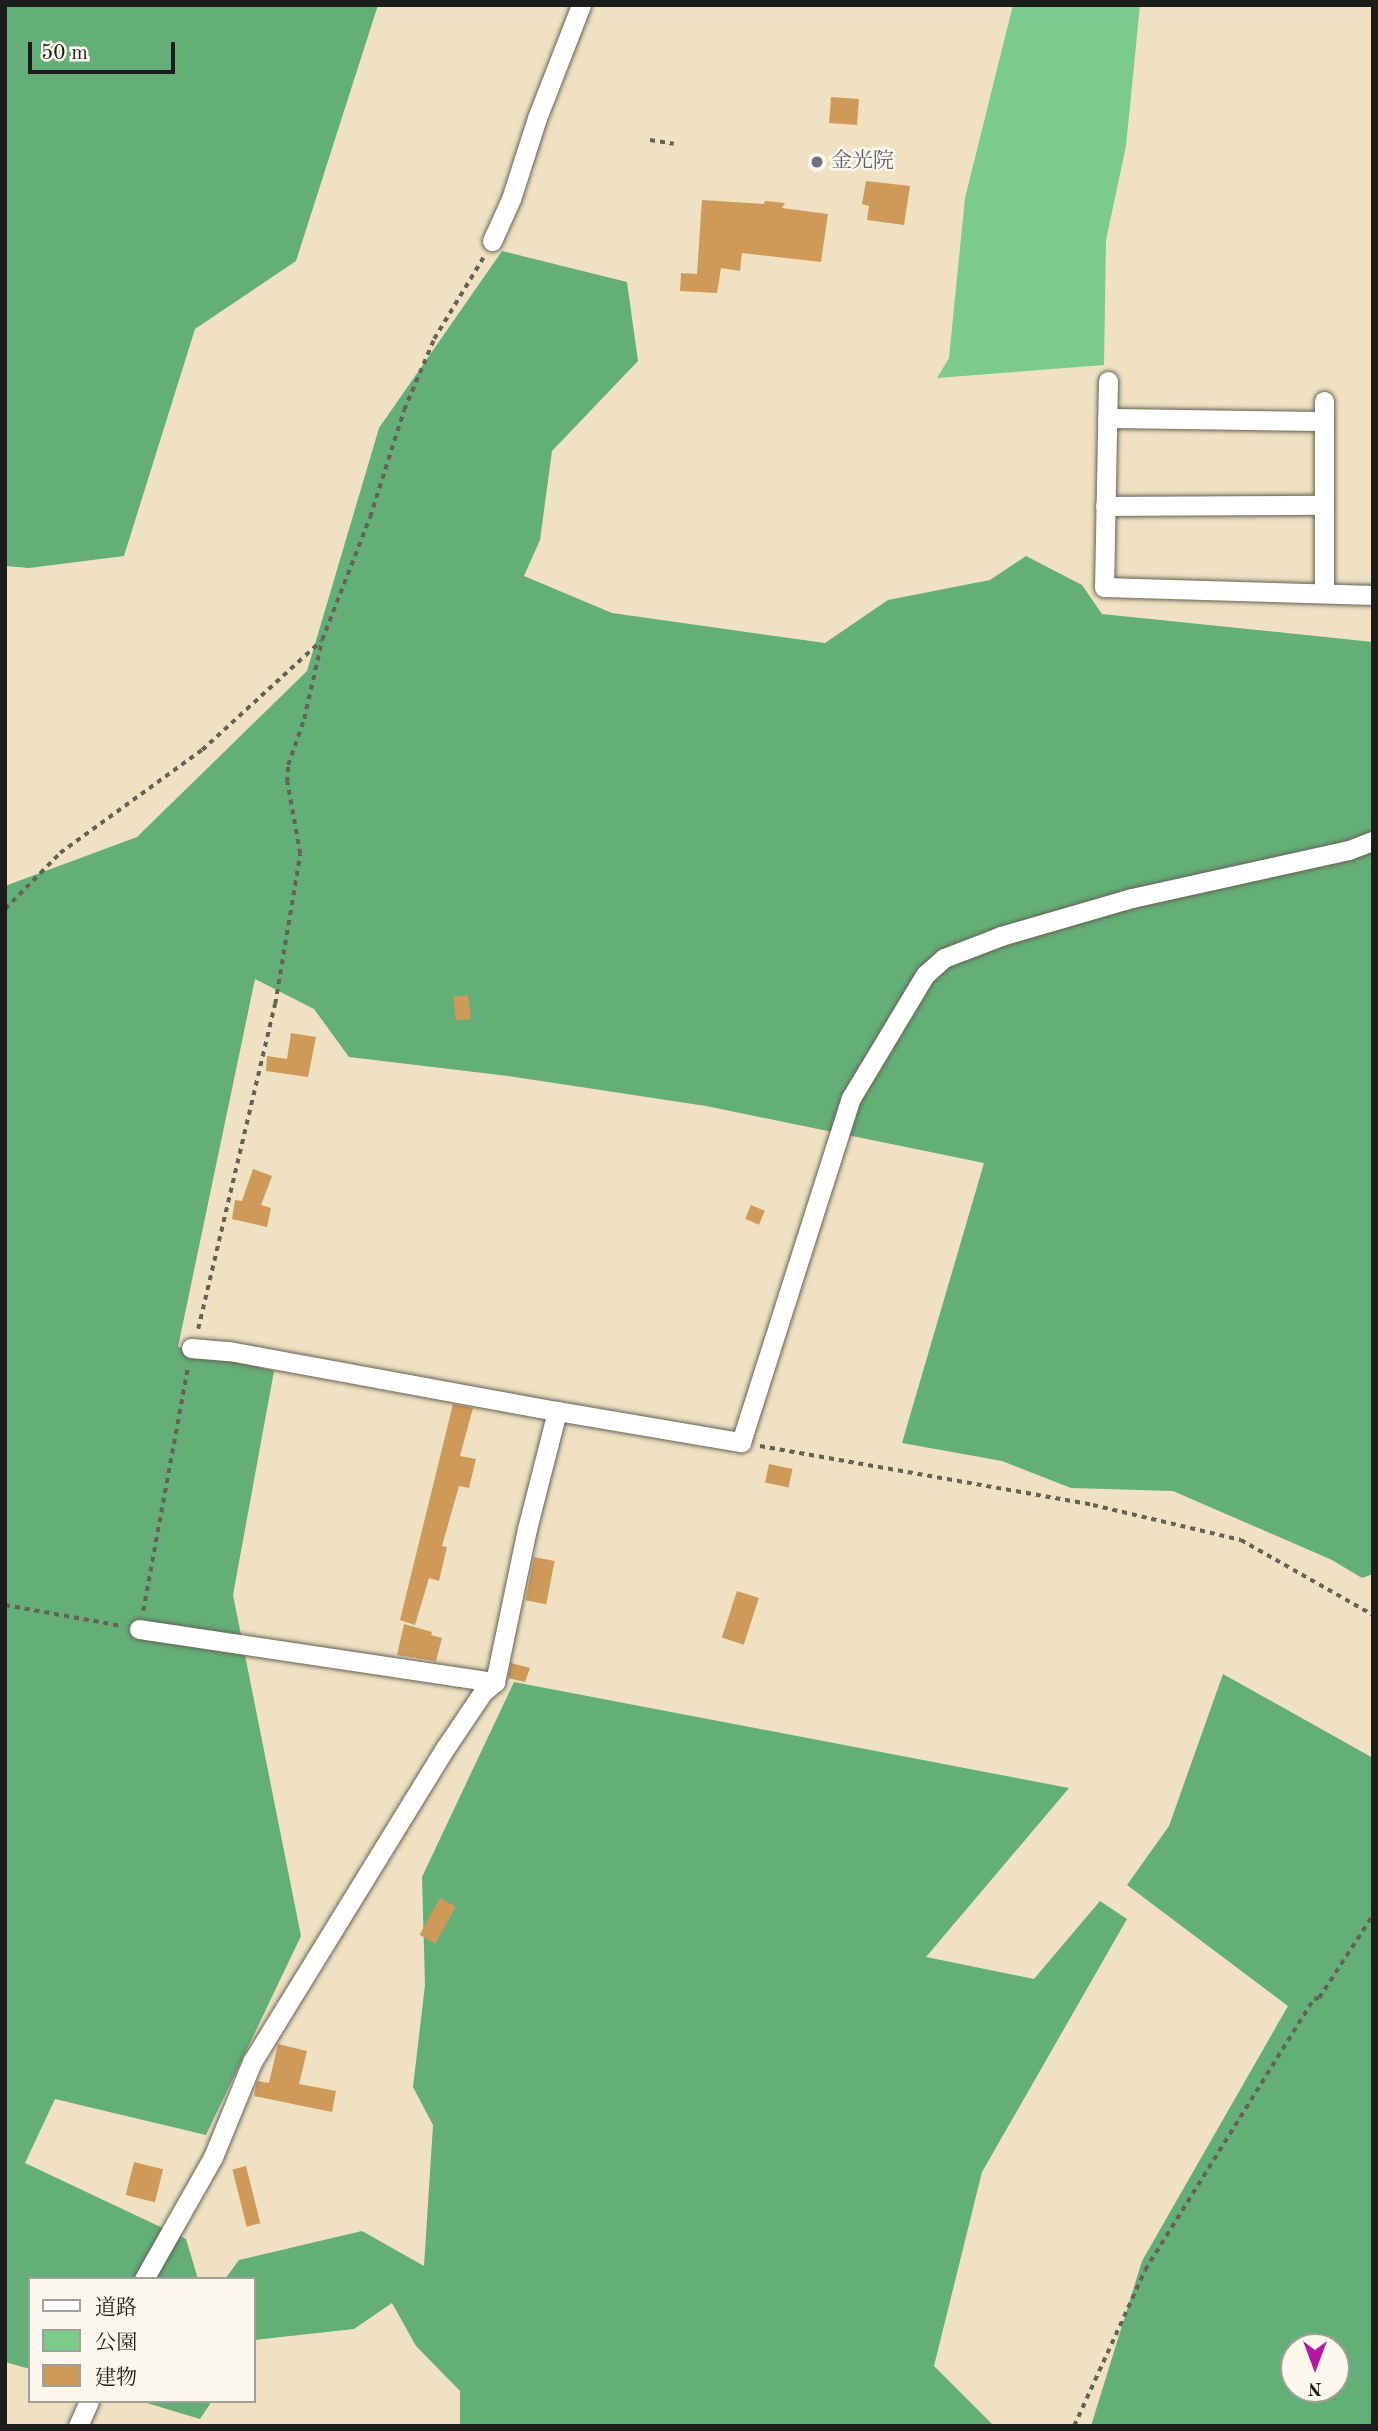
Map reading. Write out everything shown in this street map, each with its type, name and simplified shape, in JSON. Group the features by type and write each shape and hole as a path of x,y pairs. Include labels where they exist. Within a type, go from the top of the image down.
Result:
{"street":[{"path":"492,241 511,198 541,106 581,5"},
{"path":"1108,381 1104,587 1373,595"},
{"path":"1324,401 1324,593"},
{"path":"1107,418 1324,421"},
{"path":"1105,506 1324,505"},
{"path":"191,1348 229,1351 741,1442 851,1098 925,975 944,958 1001,936 1132,898 1349,850 1373,841"},
{"path":"145,2277 213,2157 252,2062 446,1747 484,1692 495,1682 521,1556 557,1411"},
{"path":"139,1629 495,1682"},
{"path":"78,2426 88,2403"}],"path":[{"path":"650,140 674,144"},
{"path":"5,1605 139,1629 191,1348 205,1308 275,1004 300,854 287,782 288,765 307,707 322,640 370,517 404,410 426,355 492,241"},
{"path":"5,909 60,853 202,750 322,640"},
{"path":"741,1442 1093,1506 1241,1540 1373,1615"},
{"path":"1074,2426 1144,2270 1314,1999 1319,1998 1373,1915"}],"green space":[{"path":"5,5 378,5 296,261 195,329 124,556 29,568 5,566"},
{"path":"1013,5 1140,5 1126,146 1106,240 1104,365 937,378 949,358 965,198"},
{"path":"502,251 627,282 638,361 552,451 540,540 524,576 612,613 825,643 888,600 990,580 1026,556 1082,585 1102,614 1373,642 1373,1574 1362,1578 1332,1560 1173,1491 1071,1488 1002,1461 902,1443 984,1163 706,1106 508,1076 349,1057 314,1009 255,979 178,1347 274,1371 233,1595 301,1936 206,2135 55,2099 25,2163 186,2239 197,2277 28,2277 28,2368 5,2362 5,886 137,837 307,671 379,428"},
{"path":"1223,1674 1373,1758 1373,2426 1091,2426 1142,2261 1288,2006 1127,1885 1169,1826"},
{"path":"514,1682 1069,1788 926,1957 1034,1979 1100,1901 1127,1919 982,2172 934,2366 994,2426 460,2426 460,2391 416,2346 392,2303 354,2329 256,2340 256,2277 226,2277 239,2260 362,2231 424,2266 433,2125 413,2087 425,1985 422,1877"},
{"path":"147,2403 211,2403 200,2419"}],"building":[{"path":"831,97 859,99 857,125 829,123"},
{"path":"866,181 910,186 904,225 867,220 869,206 862,204"},
{"path":"702,200 785,203 782,208 828,214 821,262 742,253 740,271 721,268 717,293 680,291 681,273 697,274"},
{"path":"468,995 471,1019 456,1021 453,997"},
{"path":"291,1033 316,1037 308,1077 266,1071 267,1056 287,1059"},
{"path":"253,1169 272,1176 261,1205 271,1208 267,1227 232,1219 235,1200 242,1201"},
{"path":"751,1205 765,1211 759,1225 745,1219"},
{"path":"453,1404 473,1408 460,1456 476,1459 469,1488 459,1486 442,1546 447,1547 439,1581 429,1578 415,1625 400,1620"},
{"path":"769,1464 792,1469 789,1488 765,1483"},
{"path":"534,1557 555,1561 546,1604 526,1600"},
{"path":"737,1591 759,1598 744,1645 722,1638"},
{"path":"404,1624 432,1632 431,1635 442,1638 436,1661 397,1655"},
{"path":"511,1663 530,1668 525,1682 508,1678"},
{"path":"440,1898 456,1907 435,1943 420,1935"},
{"path":"278,2044 307,2051 299,2084 336,2091 332,2112 254,2096 257,2081 269,2083"},
{"path":"134,2162 163,2169 155,2202 126,2195"},
{"path":"246,2166 260,2223 247,2227 232,2169"}],"place":[{"name":"金光院","path":"817,162"}]}
